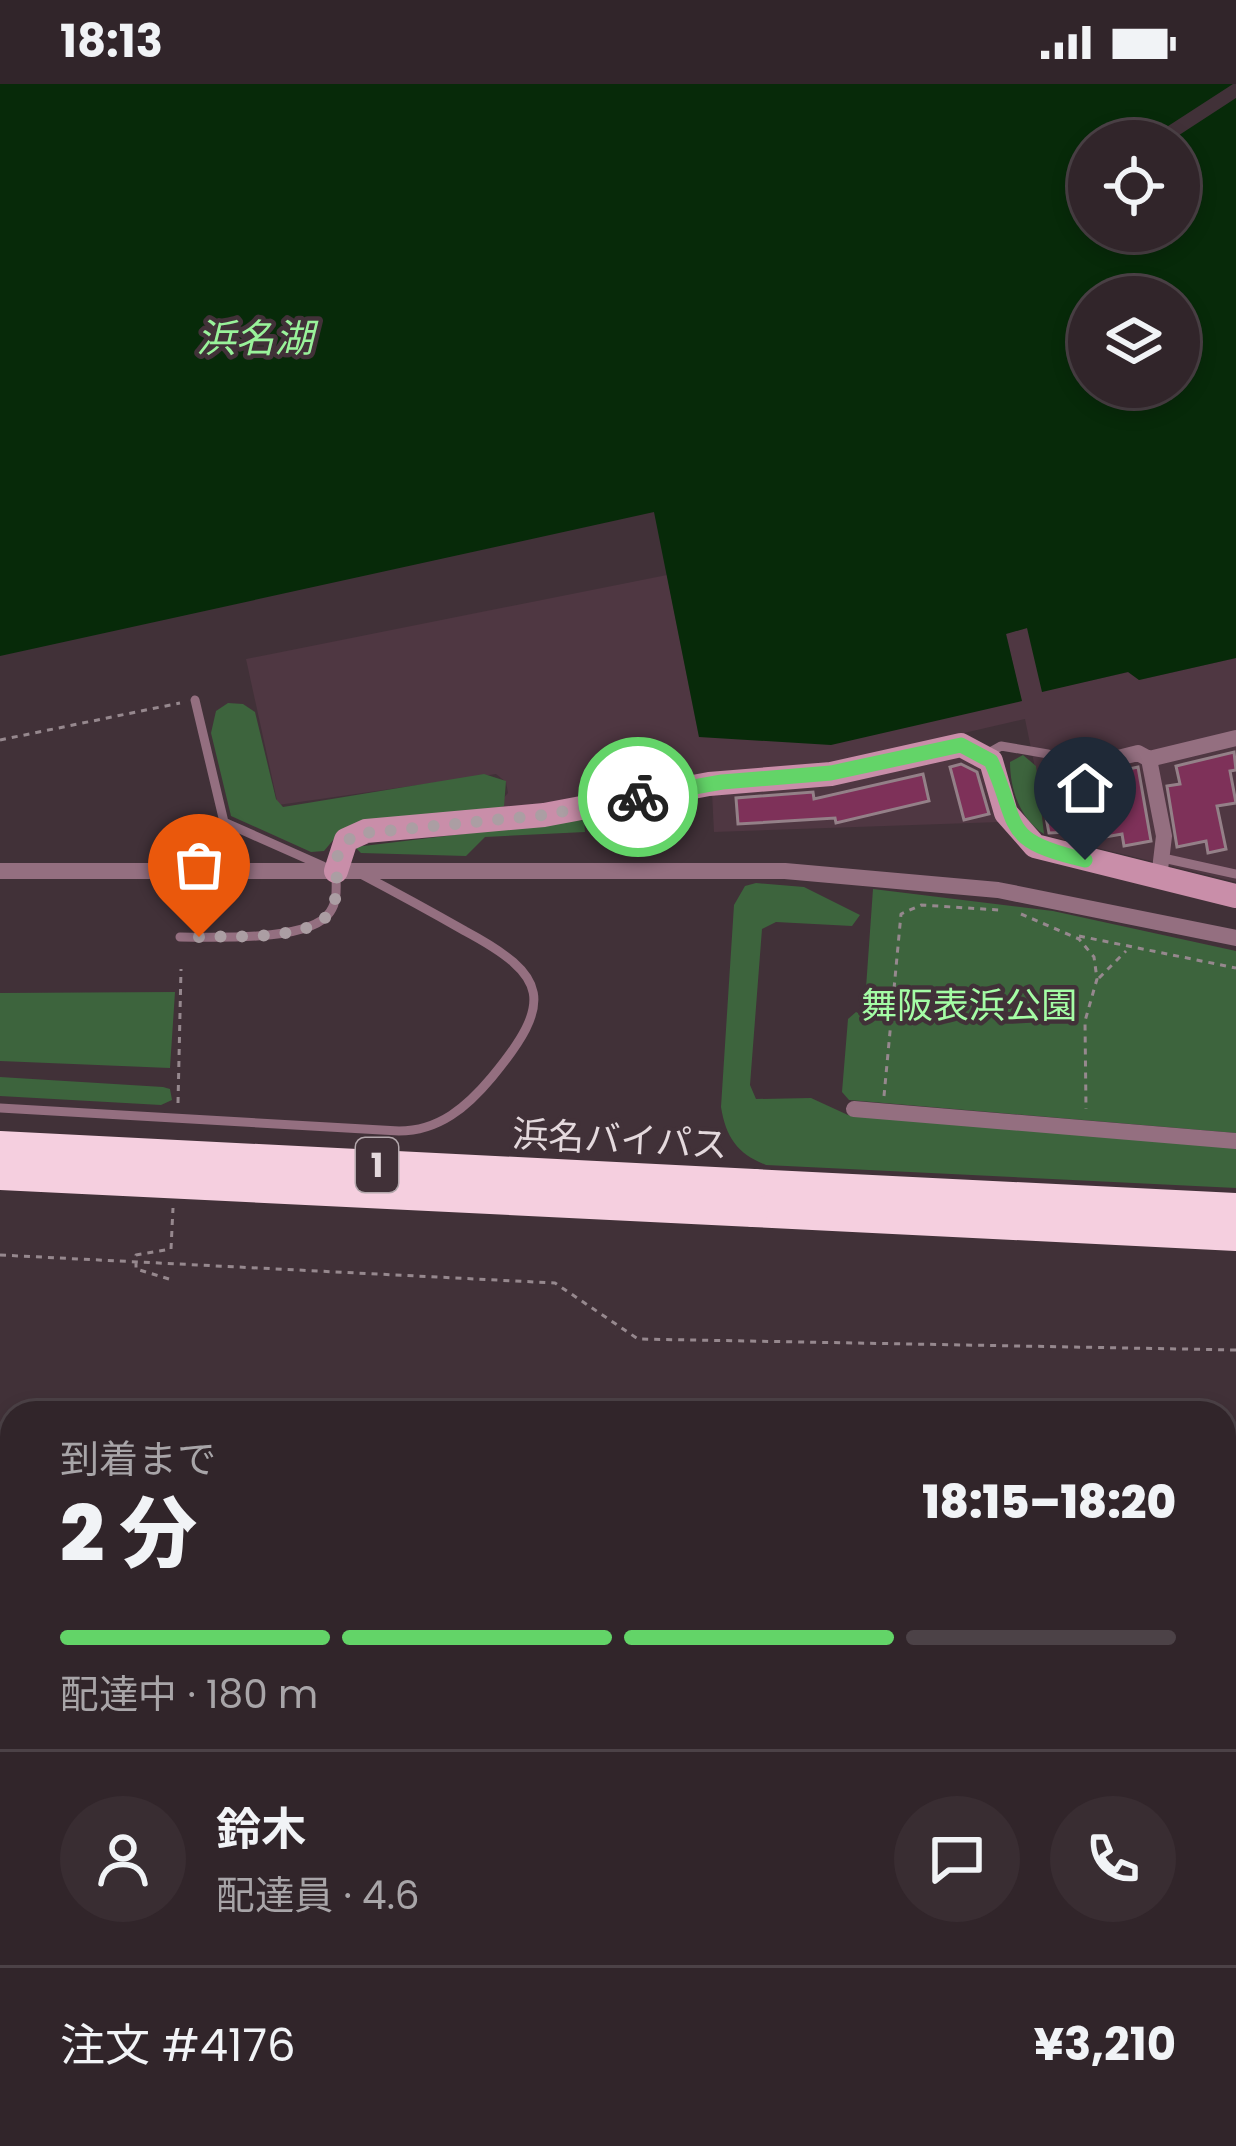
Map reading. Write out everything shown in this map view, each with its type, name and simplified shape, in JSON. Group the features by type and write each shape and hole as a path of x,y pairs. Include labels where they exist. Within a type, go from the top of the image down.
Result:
{"highway":[{"name":"浜名バイパス","path":"0,1146 1236,1236"},
{"name":"浜名バイパス","path":"0,1174 1236,1208"}],"street":[{"path":"1062,772 1138,753 1149,760 1236,738"},
{"path":"345,871 346,840 366,831 544,815 722,782 831,773 961,745 985,755 995,771 1006,813 1035,846 1161,868 1236,896"},
{"path":"1149,760 1161,868"},
{"path":"0,871 682,868 881,877 1055,899 1236,938"},
{"path":"854,1109 1236,1141"}],"lane":[{"path":"0,1108 399,1131 441,1123 482,1089 507,1058 533,1009 530,976 507,953 345,871 224,821 195,700"},
{"path":"985,755 1000,746 1048,754 1062,772"},
{"path":"1161,868 1236,874"},
{"path":"180,937 290,932 318,925 335,903 345,871"}],"path":[{"path":"0,740 195,700"},
{"path":"883,1106 902,914 921,905 1002,910"},
{"path":"1016,913 1127,950 1236,968"},
{"path":"1070,933 1094,957 1097,979 1084,1021 1086,1123"},
{"path":"1097,979 1127,950"},
{"path":"178,1102 181,969"},
{"path":"169,1279 136,1269 136,1255 171,1249 172,1216"},
{"path":"0,1255 555,1283 638,1339 1236,1350"}],"shaded area":[{"path":"667,575 699,737 1021,700 1006,633 1028,628 1043,691 1129,672 1139,680 1236,658 1236,882 1049,836 1025,719 830,764 493,810 508,793 506,782 496,774 278,805 246,659"},
{"path":"961,755 982,766 1000,822 714,832 712,793"}],"green space":[{"path":"228,703 243,704 255,712 276,799 283,807 484,774 506,781 504,806 339,833 324,851 311,852 231,816 211,733 216,711"},
{"path":"1023,755 1036,766 1044,834 1023,812 1014,793 1010,762"},
{"path":"584,821 585,832 485,837 466,856 361,853 355,847"},
{"path":"745,886 804,887 860,915 852,926 776,922 762,929 750,1085 756,1099 811,1098 848,1115 1236,1148 1236,1188 766,1165 748,1156 730,1136 721,1107 734,905"},
{"name":"舞阪表浜公園","path":"873,889 1053,911 1236,951 1236,1133 849,1100 842,1092 848,1019 856,1012 864,1016"},
{"path":"175,992 170,1068 0,1061 0,993"},
{"path":"0,1077 163,1087 170,1089 172,1100 161,1105 0,1096"}],"water":[{"name":"浜名湖","path":"0,84 1233,84 1177,120 1068,120 1068,252 1200,252 1200,121 1236,98 1236,658 1139,680 1128,672 1042,692 1027,628 1006,634 1022,701 831,745 699,737 654,512 0,656"}],"building":[{"path":"1234,752 1236,770 1230,771 1236,803 1217,806 1226,849 1208,853 1206,841 1177,847 1167,786 1180,784 1176,766"},
{"path":"961,764 977,772 989,814 964,820 950,767"},
{"path":"1138,767 1151,841 1124,846 1122,834 1094,839 1093,831 1049,833 1042,796 1112,784 1110,773"},
{"path":"923,774 929,801 836,823 835,818 738,824 736,798 813,792 814,799"}],"way so far":[{"path":"199,937 290,932 318,925 335,903 339,849 355,834 544,815 638,797"}],"route":[{"path":"638,797 722,782 831,773 961,745 982,752 991,761 1006,813 1023,837 1048,852 1085,860"}]}
